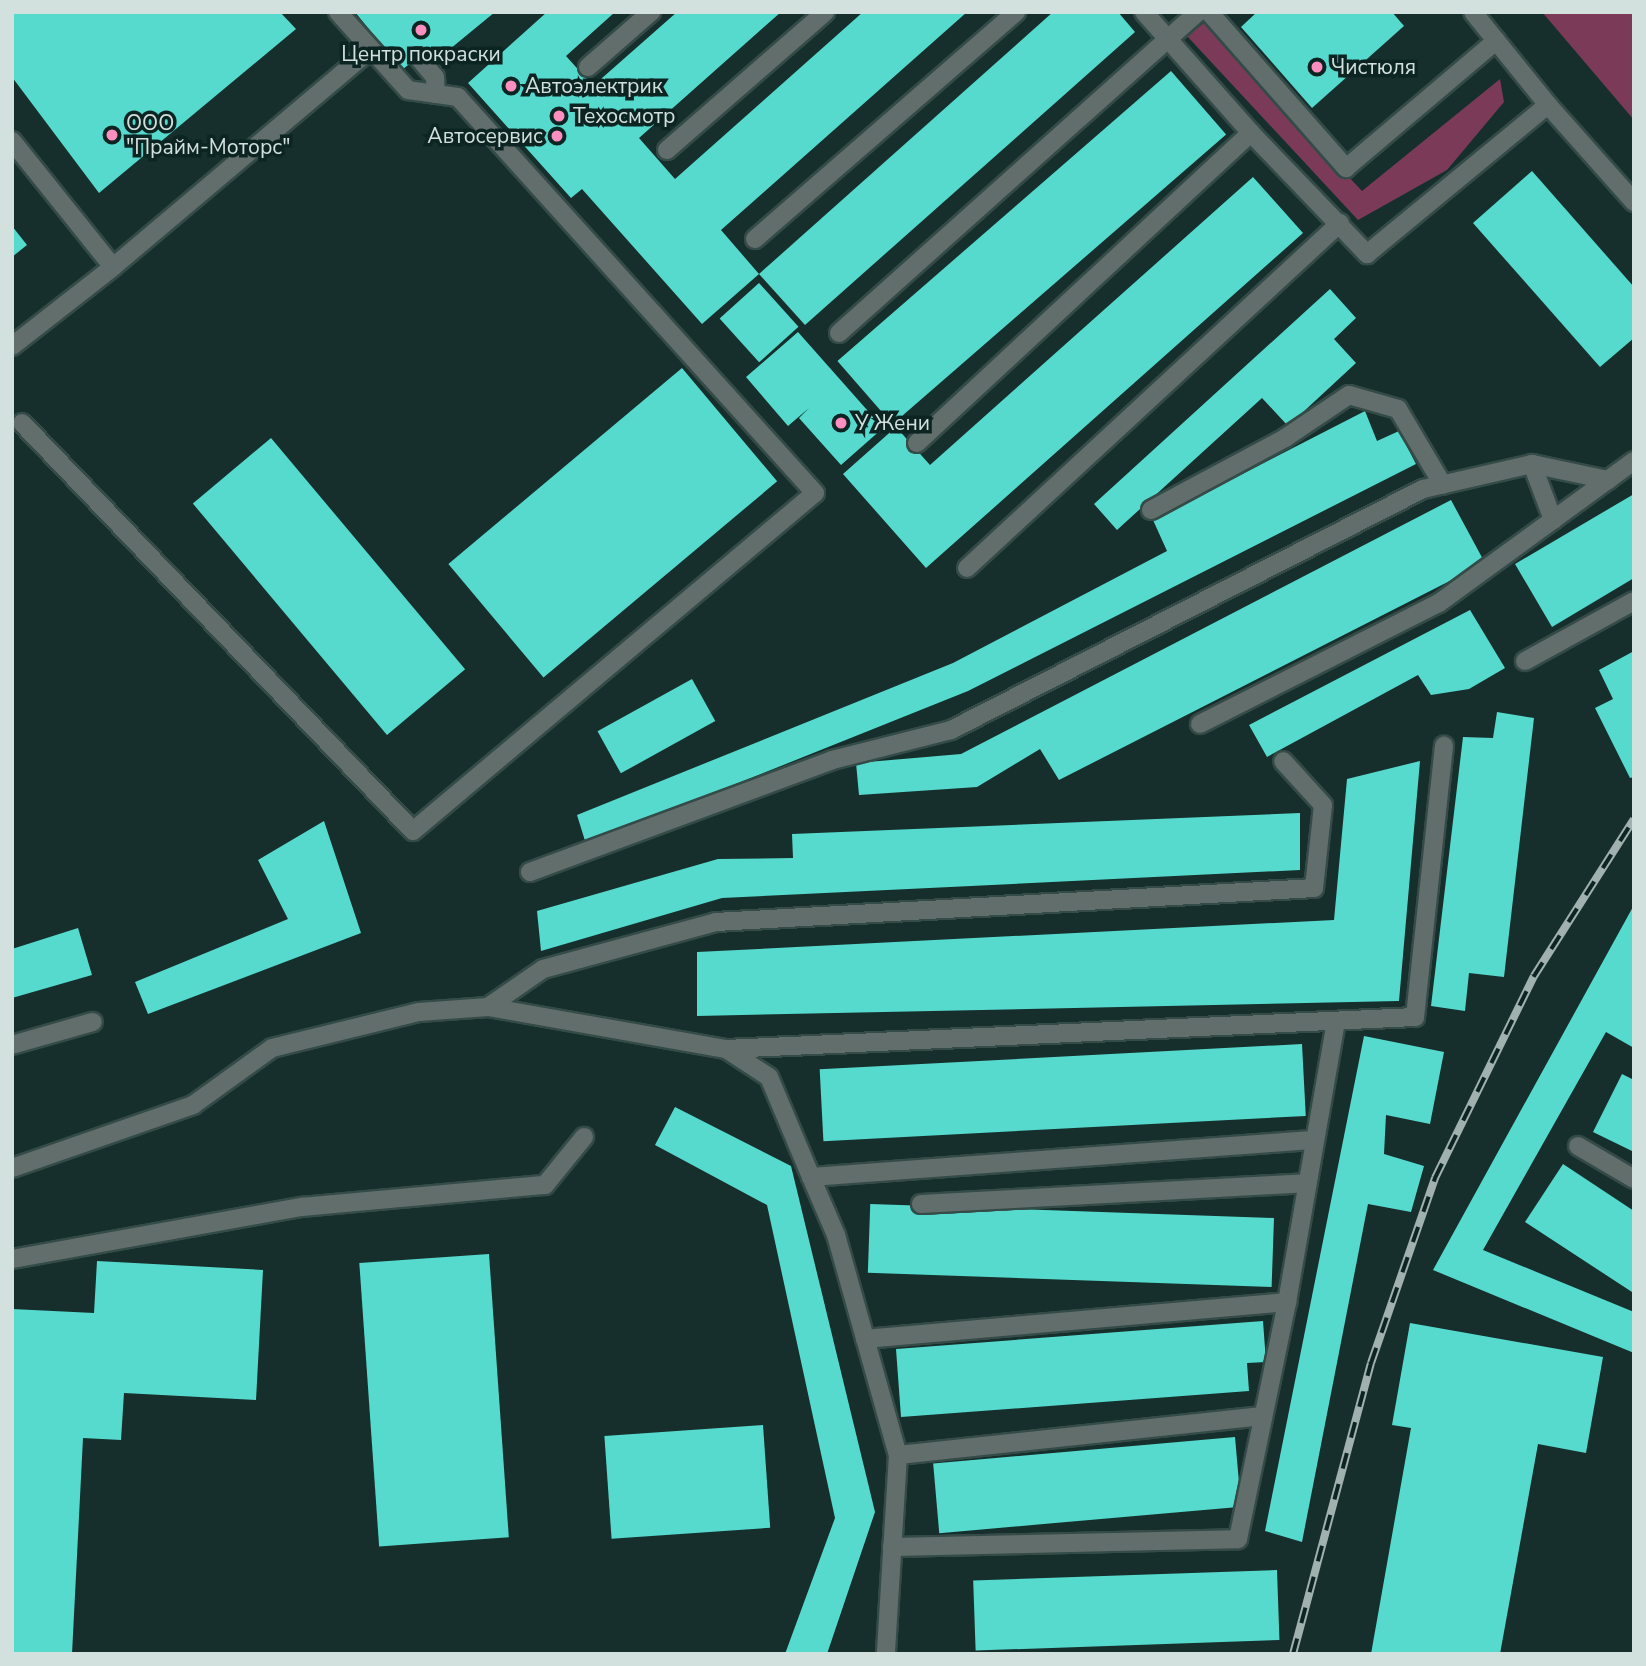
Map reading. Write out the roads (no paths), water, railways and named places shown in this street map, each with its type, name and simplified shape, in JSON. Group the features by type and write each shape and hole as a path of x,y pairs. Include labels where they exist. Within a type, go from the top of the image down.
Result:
{"lane":[{"path":"22,423 413,831 815,493 458,97 408,90 369,51 338,12"},
{"path":"588,67 651,12"},
{"path":"667,150 825,12"},
{"path":"755,239 1016,12"},
{"path":"1144,12 1251,133 1367,254 1548,105"},
{"path":"839,333 1167,36 1198,12"},
{"path":"1209,12 1346,168 1496,41"},
{"path":"1473,12 1548,105 1634,202"},
{"path":"12,346 113,267 369,51"},
{"path":"418,58 436,77 436,94"},
{"path":"917,443 1251,133"},
{"path":"12,141 113,267"},
{"path":"967,568 1340,223"},
{"path":"1151,510 1285,438 1349,395 1398,409 1443,485"},
{"path":"1200,724 1439,603 1634,461"},
{"path":"530,872 832,760 951,730 1423,489 1532,464 1608,480"},
{"path":"1532,464 1553,520"},
{"path":"1525,661 1634,601"},
{"path":"12,1168 193,1105 272,1048 419,1012 488,1007 726,1049 1415,1017 1444,746"},
{"path":"488,1007 543,969 716,922 1314,888 1323,804 1283,761"},
{"path":"892,1547 1238,1539 1287,1302 1312,1140 1336,1021"},
{"path":"12,1045 93,1022"},
{"path":"726,1049 769,1077 836,1235 898,1455 887,1654"},
{"path":"12,1259 302,1207 545,1185 584,1137"},
{"path":"811,1177 1312,1140"},
{"path":"1578,1146 1634,1179"},
{"path":"921,1204 1305,1183"},
{"path":"865,1339 1287,1302"},
{"path":"898,1455 1263,1416"}],"railway":[{"path":"1293,1654 1371,1363 1435,1178 1534,976 1634,819"}],"place":[{"name":"Центр покраски","path":"421,30"},
{"name":"Чистюля","path":"1317,67"},
{"name":"Автоэлектрик","path":"511,86"},
{"name":"Техосмотр","path":"559,116"},
{"name":"ООО \"Прайм-Моторс\"","path":"112,135"},
{"name":"Автосервис","path":"557,136"},
{"name":"У Жени","path":"841,423"}]}
